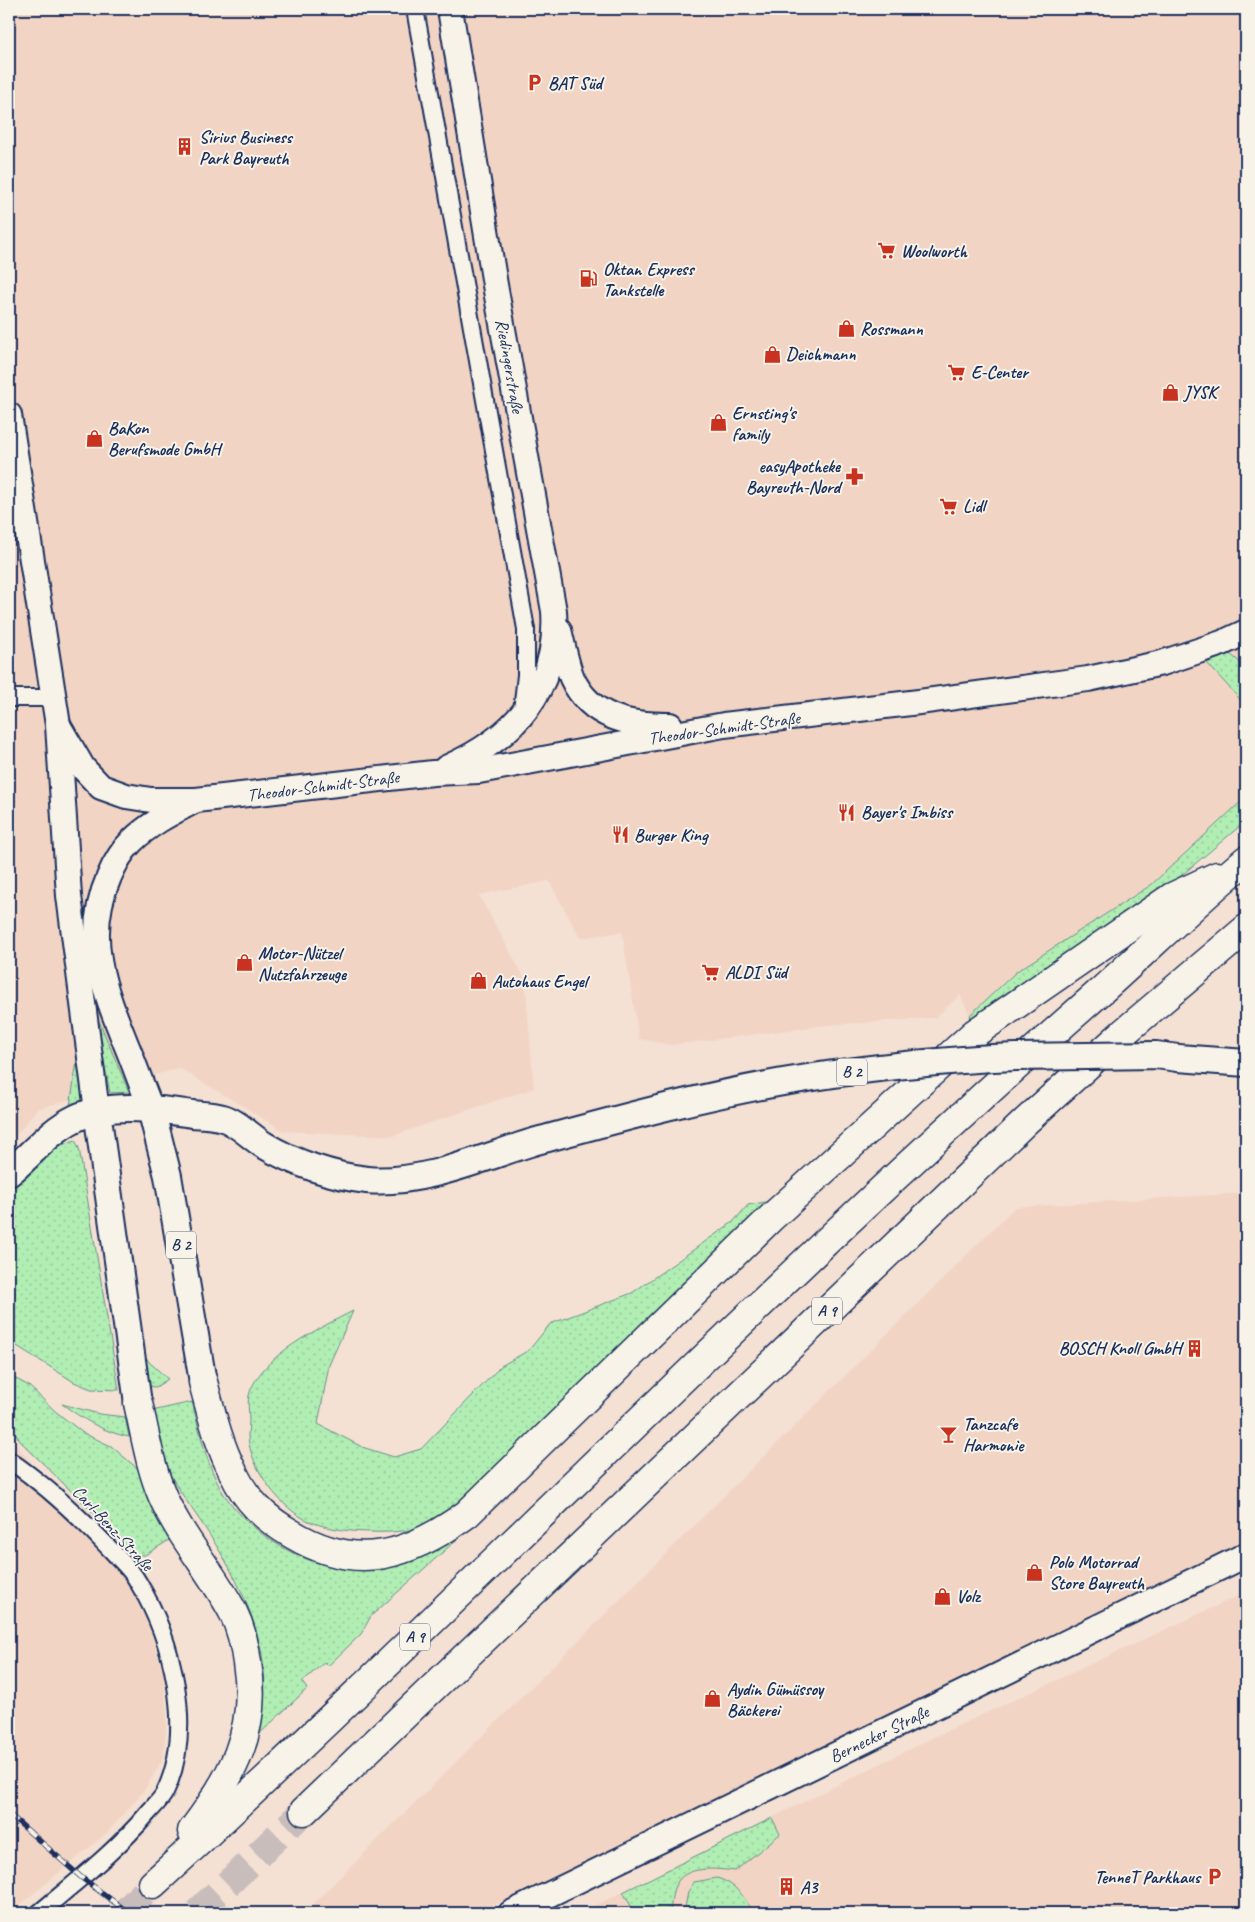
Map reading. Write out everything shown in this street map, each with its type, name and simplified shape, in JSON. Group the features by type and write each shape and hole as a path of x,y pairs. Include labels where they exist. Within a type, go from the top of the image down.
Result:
{"highway":[{"path":"203,1382 233,1473 248,1497 269,1521 304,1541 330,1552 349,1557 372,1557 398,1552 422,1543 442,1532 480,1503 773,1216 975,1033 1172,897 1244,862"},
{"name":"A 9","path":"138,1403 151,1461 163,1496 234,1614 244,1639 250,1700 248,1725 237,1760 214,1802 153,1884 301,1747 667,1393 990,1088 1244,862"},
{"name":"A 9","path":"304,1812 1026,1121 1122,1034 1246,929"}],"main road":[{"name":"Riedingerstraße","path":"433,773 471,757 511,728 546,674 554,648 554,611 502,322 450,9"},
{"path":"9,415 58,724 69,896 138,1403"},
{"path":"554,611 572,677 583,696 600,710 618,719 640,725 724,725"},
{"name":"Theodor-Schmidt-Straße","path":"58,724 83,768 101,787 116,794 151,800 196,800 433,773 479,771 724,725 919,702 1088,679 1162,663 1222,643 1246,632"},
{"path":"150,1109 104,991 98,961 97,922 104,889 114,865 129,844 150,825 196,800"},
{"name":"B 2","path":"9,1173 52,1133 76,1118 97,1112 150,1109 224,1118 266,1146 303,1163 335,1175 367,1180 387,1180 420,1176 533,1142 717,1095 783,1082 856,1072 952,1061 1015,1057 1156,1055 1246,1063"},
{"name":"B 2","path":"150,1109 168,1176 203,1382"},
{"name":"Bernecker Straße","path":"511,1913 1246,1555"}],"street":[{"name":"Riedingerstraße","path":"415,9 526,629 526,675 521,715"},
{"path":"9,698 54,698"},
{"name":"Carl-Benz-Straße","path":"9,1460 40,1481 80,1518 138,1580 156,1618 172,1668 180,1709 178,1754 164,1794 131,1833 39,1913"}],"shaded area":[{"path":"9,9 1246,9 1246,667 1230,654 1208,663 1246,706 1246,797 1151,885 1017,971 970,1015 960,995 935,1018 828,1025 671,1045 639,1039 622,932 580,938 549,881 479,895 525,979 534,1088 392,1136 284,1131 179,1068 37,1109 9,1144"},
{"path":"1246,1193 1246,1541 478,1913 304,1913 1015,1207"},
{"path":"9,1436 127,1581 149,1626 164,1675 167,1721 163,1759 145,1789 107,1833 10,1913"},
{"path":"1246,1592 1246,1913 580,1913 934,1737"}],"green space":[{"path":"1230,654 1246,667 1246,706 1207,663"},
{"path":"1246,797 1246,821 1164,890 972,1023 970,1015 1017,971 1151,885"},
{"path":"94,1009 129,1092 110,1093"},
{"path":"78,1055 87,1101 70,1106"},
{"path":"75,1140 79,1148 119,1390 91,1389 74,1382 9,1341 9,1189 54,1148"},
{"path":"782,1199 441,1519 433,1523 416,1529 389,1532 341,1530 311,1522 289,1508 278,1498 254,1461 248,1436 248,1400 250,1391 260,1374 282,1352 296,1342 353,1311 329,1365 318,1424 362,1447 394,1457 421,1449 501,1366 529,1350 550,1324 632,1293 733,1222 748,1205"},
{"path":"137,1342 149,1362 168,1379 156,1387 146,1386"},
{"path":"9,1375 29,1386 55,1411 83,1433 111,1446 138,1469 149,1498 171,1539 145,1555 134,1555 20,1441 9,1423"},
{"path":"192,1402 209,1463 217,1482 228,1500 242,1516 279,1546 322,1564 343,1568 369,1566 511,1487 517,1486 371,1616 361,1634 328,1666 325,1662 302,1682 307,1689 254,1739 264,1702 265,1679 257,1634 250,1612 231,1570 168,1470 156,1434 152,1411"},
{"path":"62,1404 99,1414 125,1417 129,1437 111,1432 94,1424"},
{"path":"772,1818 780,1834 735,1871 710,1869 693,1871 680,1879 675,1886 669,1913 635,1913 623,1892"},
{"path":"717,1878 729,1883 739,1891 753,1913 684,1913 688,1892 694,1882"}],"tunnel":[{"path":"197,1913 304,1811"},
{"path":"124,1913 153,1884"}],"railway":[{"path":"9,1814 82,1878 129,1913"}],"place":[{"name":"BAT Süd","path":"534,83"},
{"name":"Sirius Business Park Bayreuth","path":"185,147"},
{"name":"Woolworth","path":"887,251"},
{"name":"Oktan Express Tankstelle","path":"589,279"},
{"name":"Rossmann","path":"846,329"},
{"name":"Deichmann","path":"772,354"},
{"name":"E-Center","path":"957,372"},
{"name":"JYSK","path":"1170,392"},
{"name":"Ernsting's family","path":"718,423"},
{"name":"BaKon Berufsmode GmbH","path":"94,438"},
{"name":"easyApotheke Bayreuth-Nord","path":"854,476"},
{"name":"Lidl","path":"949,506"},
{"name":"Bayer's Imbiss","path":"847,812"},
{"name":"Burger King","path":"620,835"},
{"name":"Motor-Nützel Nutzfahrzeuge","path":"244,963"},
{"name":"ALDI Süd","path":"711,972"},
{"name":"Autohaus Engel","path":"478,981"},
{"name":"BOSCH Knoll GmbH","path":"1195,1348"},
{"name":"Tanzcafe Harmonie","path":"949,1434"},
{"name":"Polo Motorrad Store Bayreuth","path":"1035,1572"},
{"name":"Volz","path":"942,1596"},
{"name":"Aydin Gümüssoy Bäckerei","path":"713,1699"},
{"name":"TenneT Parkhaus","path":"1214,1877"},
{"name":"A3","path":"786,1887"}]}
